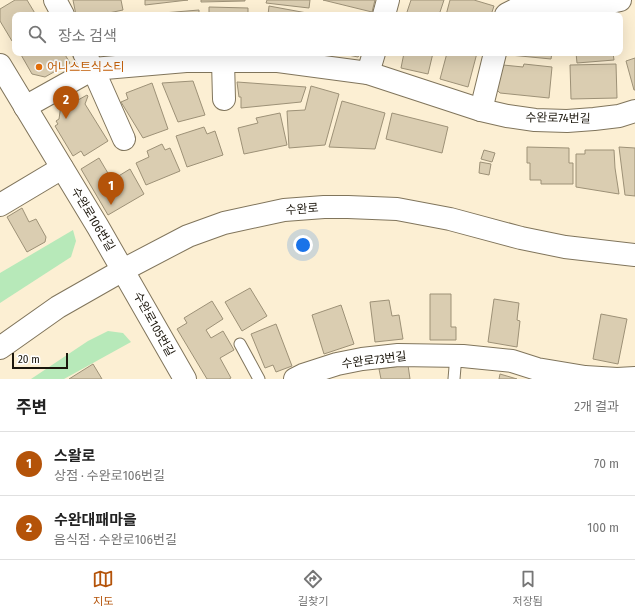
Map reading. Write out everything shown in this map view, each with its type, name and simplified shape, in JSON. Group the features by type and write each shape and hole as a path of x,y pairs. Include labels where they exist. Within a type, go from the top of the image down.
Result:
{"street":[{"path":"55,0 61,12"},
{"path":"385,12 388,0"},
{"path":"511,12 517,9 584,8 620,0"},
{"path":"482,110 494,56"},
{"path":"223,60 224,99"},
{"name":"수완로74번길","path":"25,107 88,61 223,60 371,63 482,110 507,116 535,120 566,121 594,119 619,116 635,112"},
{"path":"88,61 124,139"},
{"name":"수완로106번길","path":"3,78 25,107 123,270"},
{"path":"0,205 62,168"},
{"name":"수완로","path":"0,348 58,307 123,270 188,236 224,223 284,210 348,207 397,210 450,219 521,238 565,247 635,255"},
{"name":"수완로105번길","path":"123,270 185,379"},
{"name":"수완로73번길","path":"295,379 302,375 337,364 362,359 398,355 456,355 512,361 537,369 585,377 635,378"}],"lane":[{"path":"240,344 259,379"},
{"path":"454,379 456,355"}],"green space":[{"path":"73,230 76,241 71,257 0,303 0,273"},
{"path":"108,331 123,333 131,342 64,379 31,379 88,341"}],"building":[{"path":"15,0 27,0 34,12 12,12 12,41 0,21 0,9"},
{"path":"73,0 121,0 123,10 113,12 75,12"},
{"path":"145,0 188,0 145,5"},
{"path":"201,0 245,0 245,1 201,2"},
{"path":"267,0 310,0 309,8 266,3"},
{"path":"323,0 375,0 372,12"},
{"path":"411,0 444,0 440,12 407,12"},
{"path":"450,0 474,0 494,6 492,12 447,12"},
{"path":"269,6 302,12 268,12"},
{"path":"209,7 248,8 248,12 209,12"},
{"path":"199,10 199,12 175,12"},
{"path":"22,56 66,56 70,63 45,77 32,74"},
{"path":"403,56 432,56 428,74 401,68"},
{"path":"446,56 476,56 468,87 440,79"},
{"path":"520,56 552,56 551,59"},
{"path":"576,56 613,56 614,60 577,63"},
{"path":"635,58 635,90 634,90 626,61"},
{"path":"524,64 552,67 549,98 500,93 495,88 503,65 523,67"},
{"path":"616,64 617,98 571,99 570,65"},
{"path":"193,81 205,115 178,122 162,83"},
{"path":"237,82 306,87 301,102 241,108 241,97 239,97"},
{"path":"152,83 168,129 143,138 121,102 128,99 126,93"},
{"path":"311,86 339,94 325,145 289,148 287,111 305,110"},
{"path":"87,95 85,104 108,141 84,156 81,151 73,156 55,126 58,124 56,121 59,119 61,105 69,100 71,102"},
{"path":"342,101 385,113 375,149 329,147"},
{"path":"280,113 287,145 244,154 238,128 258,123 256,118"},
{"path":"392,113 448,127 442,153 386,139"},
{"path":"204,127 207,134 215,131 223,155 187,167 176,136"},
{"path":"162,144 165,150 170,148 180,171 146,185 136,163 149,157 147,151"},
{"path":"527,147 569,148 569,163 573,163 573,184 541,184 541,180 530,180 530,163 527,163"},
{"path":"619,147 635,148 635,196 625,195"},
{"path":"484,150 495,153 492,162 481,159"},
{"path":"585,150 614,150 619,194 576,187 576,154 585,154"},
{"path":"99,158 112,180 130,169 144,194 108,215 81,169"},
{"path":"480,162 491,164 489,175 479,173"},
{"path":"22,208 29,222 36,219 46,237 45,242 27,252 7,217"},
{"path":"250,288 267,316 242,331 225,302"},
{"path":"430,294 451,294 451,327 456,327 456,340 430,340"},
{"path":"494,299 519,303 517,320 520,321 517,347 488,342"},
{"path":"389,300 392,316 399,315 403,339 375,342 370,302"},
{"path":"212,301 223,319 206,330 211,338 223,331 234,350 220,358 231,378 229,379 207,379 177,329 187,323 184,318"},
{"path":"341,305 354,344 324,354 312,315"},
{"path":"601,314 627,319 618,364 593,359"},
{"path":"276,324 292,366 276,372 273,365 265,368 251,334"},
{"path":"93,364 102,379 69,379"},
{"path":"408,365 410,379 381,379 379,369"},
{"path":"500,374 517,379 499,379"}],"place":[{"name":"어니스트식스티","path":"39,67"},
{"name":"수완대패마을","path":"66,119"},
{"name":"스왈로","path":"111,205"}]}
